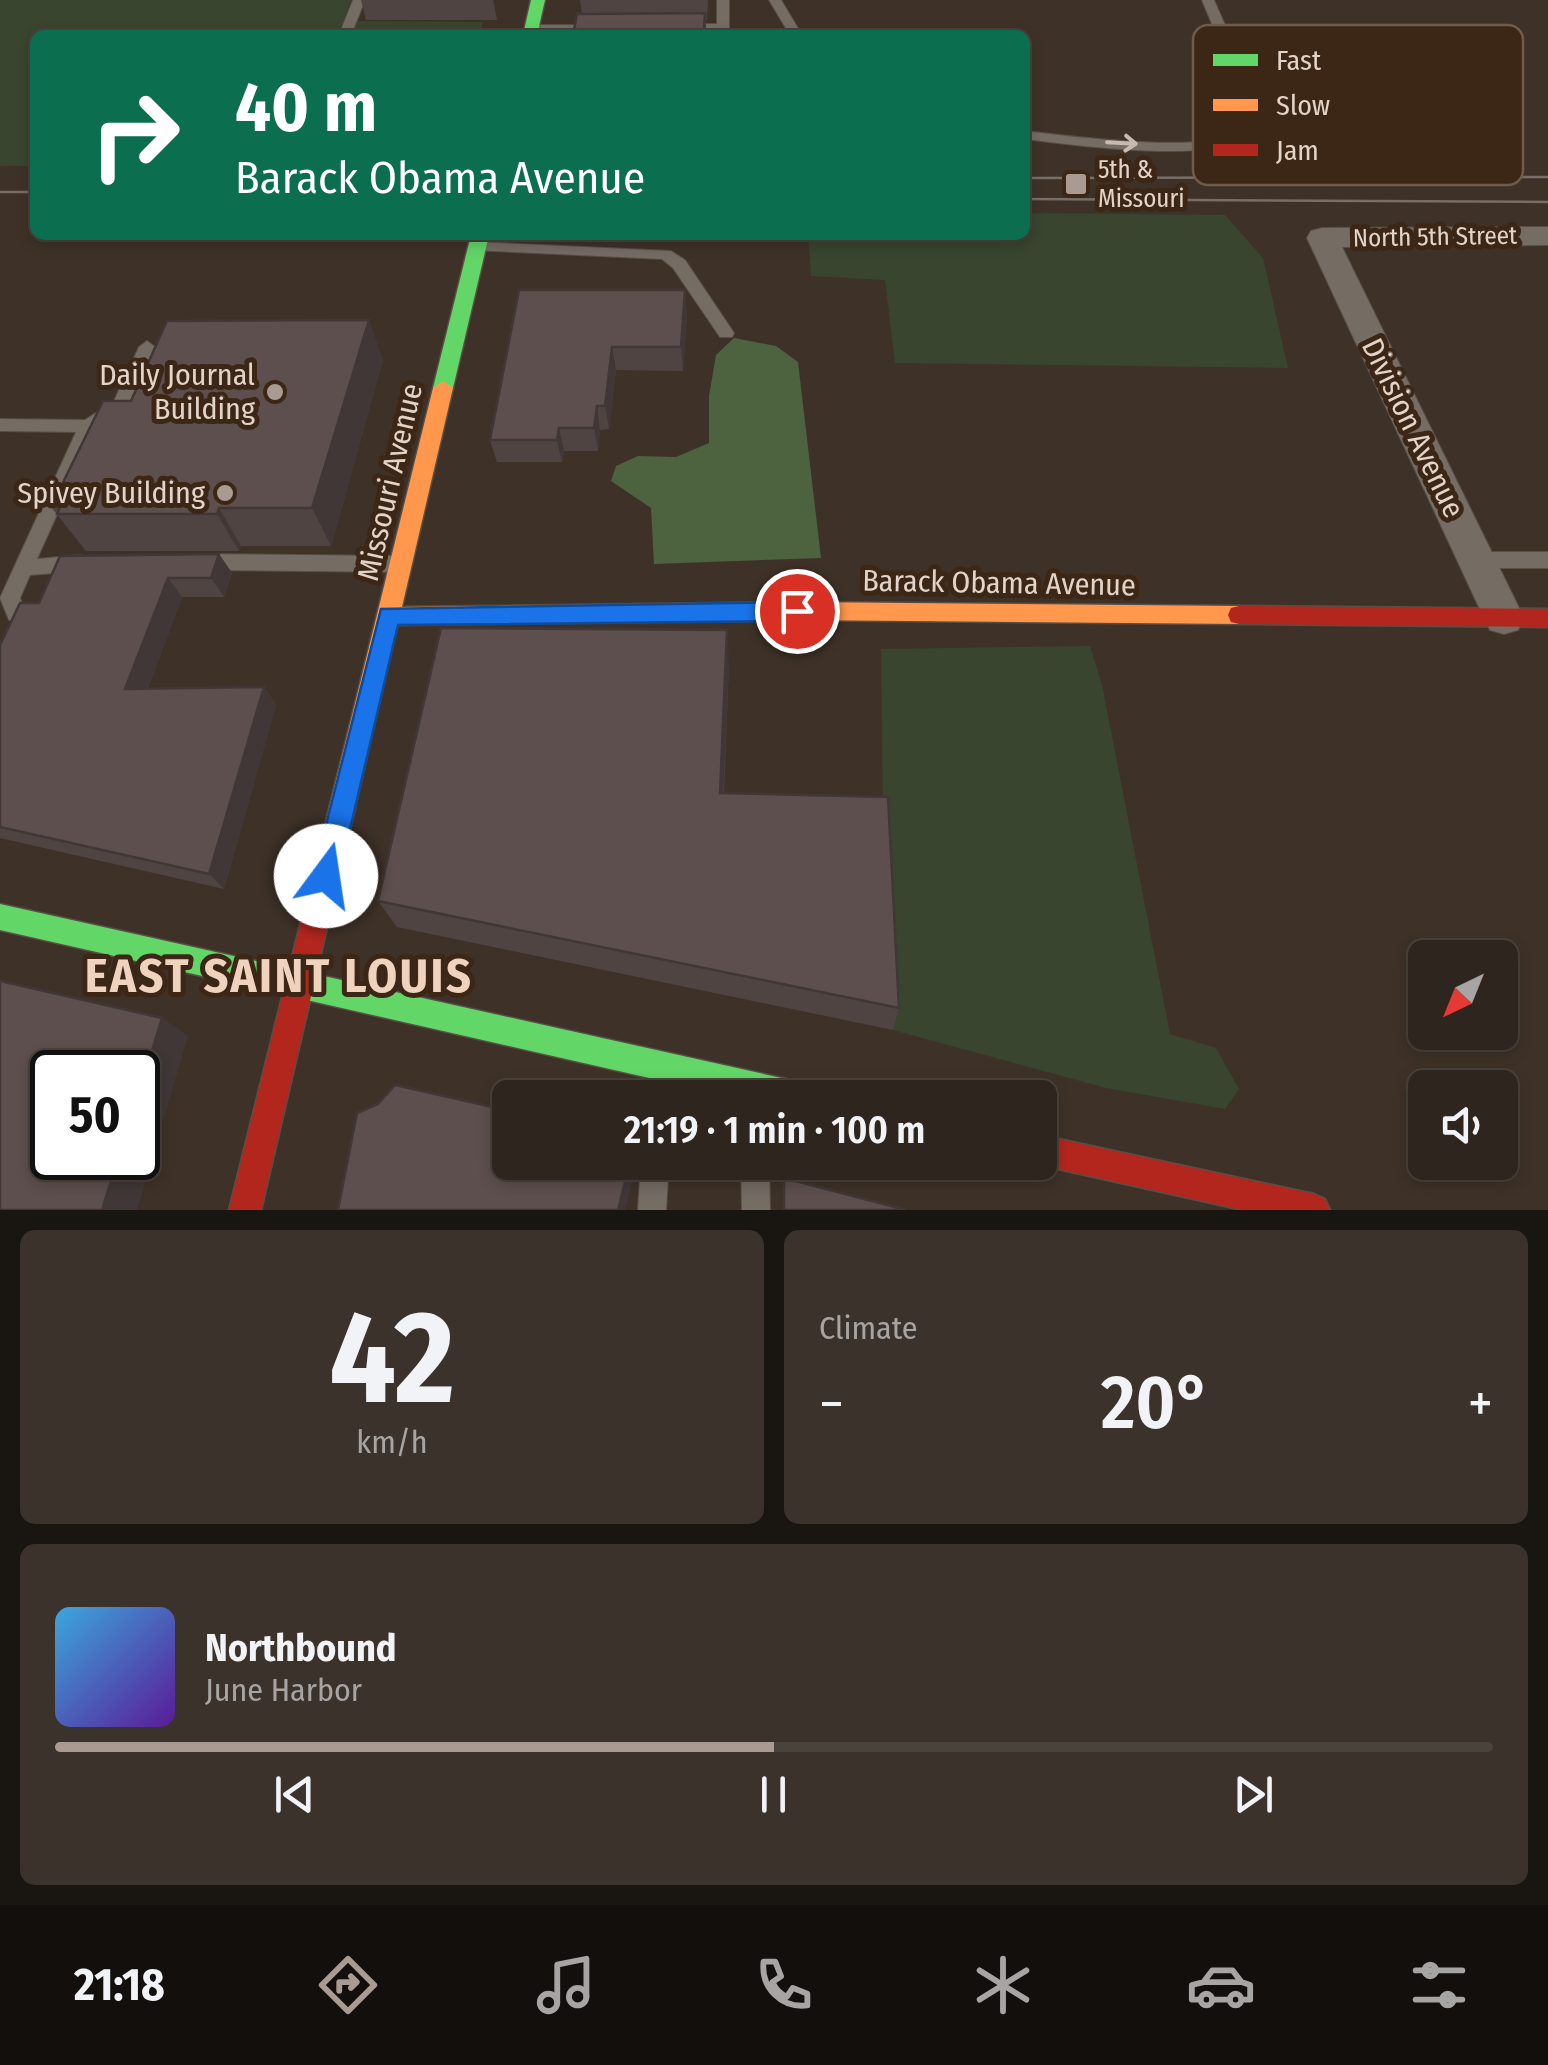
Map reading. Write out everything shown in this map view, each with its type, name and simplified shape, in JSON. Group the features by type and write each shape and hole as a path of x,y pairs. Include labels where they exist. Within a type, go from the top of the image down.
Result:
{"main road":[{"path":"530,30 538,0"},
{"name":"Missouri Avenue","path":"245,1210 478,241"},
{"name":"Barack Obama Avenue","path":"389,616 817,611 1548,618"},
{"path":"0,916 709,1080"},
{"path":"1057,1154 1314,1210"}],"street":[{"name":"North 5th Street","path":"1322,238 1548,236"},
{"name":"Division Avenue","path":"1322,238 1504,618"}],"lane":[{"path":"346,30 359,0"},
{"path":"723,0 723,30"},
{"path":"775,0 793,30"},
{"path":"1208,0 1219,25"},
{"path":"570,30 610,28"},
{"path":"666,28 694,30"},
{"path":"1030,135 1193,144"},
{"path":"478,241 666,254 679,264 726,333"},
{"path":"0,425 88,426 122,406 147,347"},
{"path":"16,614 10,598 88,426"},
{"path":"1476,560 1548,560"},
{"path":"23,568 95,562"},
{"path":"170,562 401,564"},
{"path":"659,1080 660,1067"},
{"path":"652,1210 654,1180"},
{"path":"755,1180 756,1210"}],"green space":[{"path":"0,0 351,0 340,30 30,30 30,166 0,166"},
{"path":"356,21 483,22 481,30 353,30"},
{"path":"1030,213 1225,215 1263,258 1288,368 895,363 885,280 811,276 808,240 1030,240"},
{"path":"734,338 776,346 798,362 821,558 654,564 651,508 611,481 616,466 638,456 676,457 709,443 709,396 716,355"},
{"path":"1090,646 1102,685 1170,1034 1216,1048 1239,1089 1225,1109 1106,1088 893,1030 883,827 881,649"}],"building":[{"path":"705,13 704,30 574,30 577,14"},
{"path":"519,290 685,290 681,347 612,347 605,406 597,406 594,428 559,428 557,440 490,440"},
{"path":"369,320 312,508 219,508 217,514 57,514 60,507 51,507 103,401 131,401 167,321"},
{"path":"219,554 211,578 168,578 125,689 264,687 209,874 0,827 0,645 20,603 39,603 60,556"},
{"path":"441,628 727,630 720,793 888,797 899,1008 378,901"},
{"path":"0,981 162,1018 152,1050 30,1050 30,1180 111,1180 102,1210 0,1210"},
{"path":"395,1085 492,1107 492,1180 626,1180 618,1210 338,1210 357,1113 378,1104"},
{"path":"784,1180 792,1180 906,1210 784,1210"}],"tram line":[{"path":"1523,177 1548,177"},
{"path":"1030,178 1193,178"},
{"path":"0,192 30,192"},
{"path":"1030,199 1548,202"}],"traffic: fast":[{"path":"531,30 538,0"},
{"path":"443,388 479,240"},
{"path":"0,917 724,1080"}],"traffic: slow":[{"path":"338,825 443,388"},
{"path":"389,616 797,611 1239,615"}],"traffic: jam":[{"path":"1239,615 1548,618"},
{"path":"245,1210 338,825"},
{"path":"1057,1154 1314,1210"}],"place":[{"name":"5th & Missouri","path":"1076,184"},
{"name":"Daily Journal Building","path":"275,392"},
{"name":"Spivey Building","path":"225,493"}],"district":[{"name":"EAST SAINT LOUIS","path":"279,976"}],"route":[{"path":"326,876 389,616 797,611"}]}
